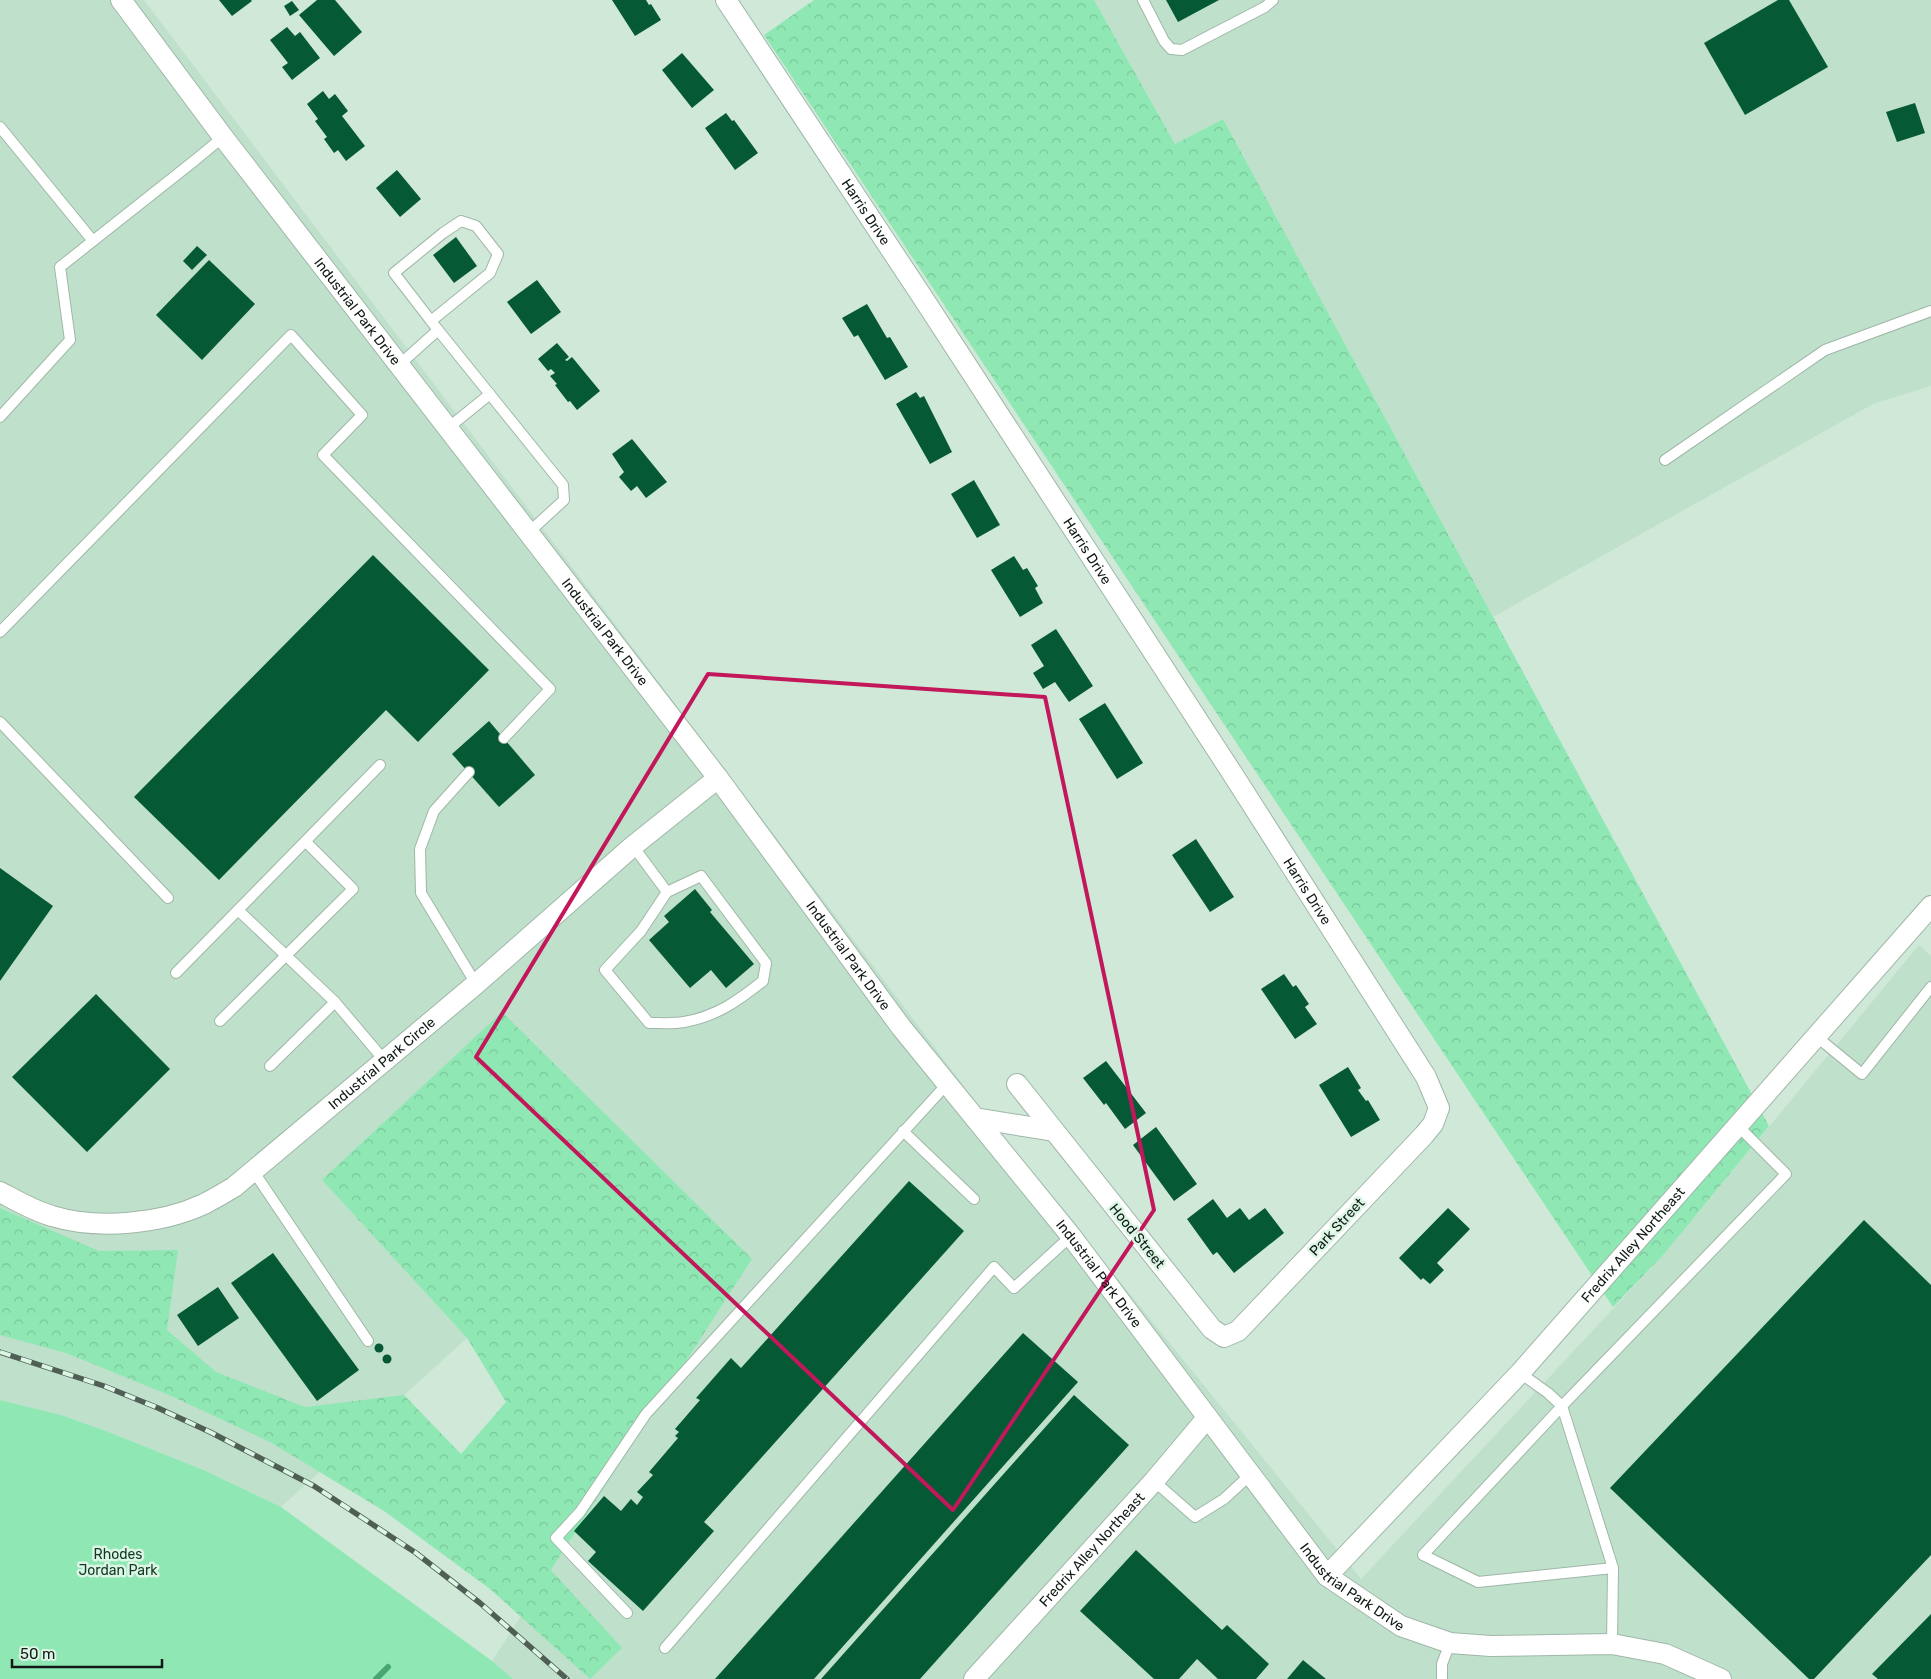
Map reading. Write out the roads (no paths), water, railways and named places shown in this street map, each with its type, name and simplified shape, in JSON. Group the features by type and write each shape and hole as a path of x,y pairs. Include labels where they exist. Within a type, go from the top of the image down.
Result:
{"street":[{"name":"Industrial Park Drive","path":"121,0 223,136 718,778 901,1027 1071,1236 1327,1576 1401,1626 1450,1643 1491,1646 1612,1644 1666,1654 1721,1679"},
{"name":"Harris Drive","path":"726,0 1226,764 1426,1077 1439,1108"},
{"name":"Industrial Park Circle","path":"0,1192 25,1206 53,1217 108,1224 134,1223 177,1214 204,1204 234,1187 476,984 633,846 718,778"},
{"name":"Fredrix Alley Northeast","path":"1327,1576 1520,1374 1931,906"},
{"name":"Hood Street","path":"1017,1084 1212,1329 1224,1337"},
{"name":"Park Street","path":"1224,1337 1238,1331 1424,1135 1433,1124 1439,1108"},
{"path":"975,1118 1054,1131"},
{"name":"Fredrix Alley Northeast","path":"974,1679 1154,1481 1207,1418"}],"lane":[{"path":"1143,0 1164,41 1171,49 1182,50 1265,7 1273,0"},
{"path":"0,127 94,241"},
{"path":"0,417 70,340 60,267 194,162 223,136"},
{"path":"399,365 435,326 490,273 498,254 476,226 461,221 443,233 394,273 435,326 563,485 564,500 528,532"},
{"path":"1665,460 1824,350 1931,311"},
{"path":"0,632 290,335 362,415 323,455 550,688 504,738"},
{"path":"448,428 490,394"},
{"path":"0,722 168,898"},
{"path":"176,973 380,765"},
{"path":"469,772 434,811 420,849 420,893 476,984"},
{"path":"220,1021 353,889 306,842"},
{"path":"633,846 666,892"},
{"path":"701,876 766,963 763,981 736,1003 709,1016 683,1022 649,1023 605,970 641,931 666,892 701,876"},
{"path":"238,910 335,1002 384,1060"},
{"path":"1817,1037 1862,1074 1931,987"},
{"path":"270,1066 335,1002"},
{"path":"627,1612 556,1538 580,1512 646,1414 947,1084"},
{"path":"1613,1568 1478,1582 1423,1555 1562,1406 1786,1174 1737,1126"},
{"path":"903,1131 974,1199"},
{"path":"254,1172 368,1341"},
{"path":"666,1648 994,1267 1014,1288 1071,1236"},
{"path":"1520,1374 1548,1393 1562,1406 1613,1568 1612,1644"},
{"path":"1154,1481 1195,1517 1224,1499 1251,1474"},
{"path":"1442,1679 1442,1664 1450,1643"}],"waterway":[{"path":"376,1679 388,1667"}],"railway":[{"path":"0,1352 104,1386 158,1408 210,1432 314,1486 416,1553 480,1603 567,1679"}],"park label":[{"name":"Rhodes Jordan Park","path":"118,1562"}]}
